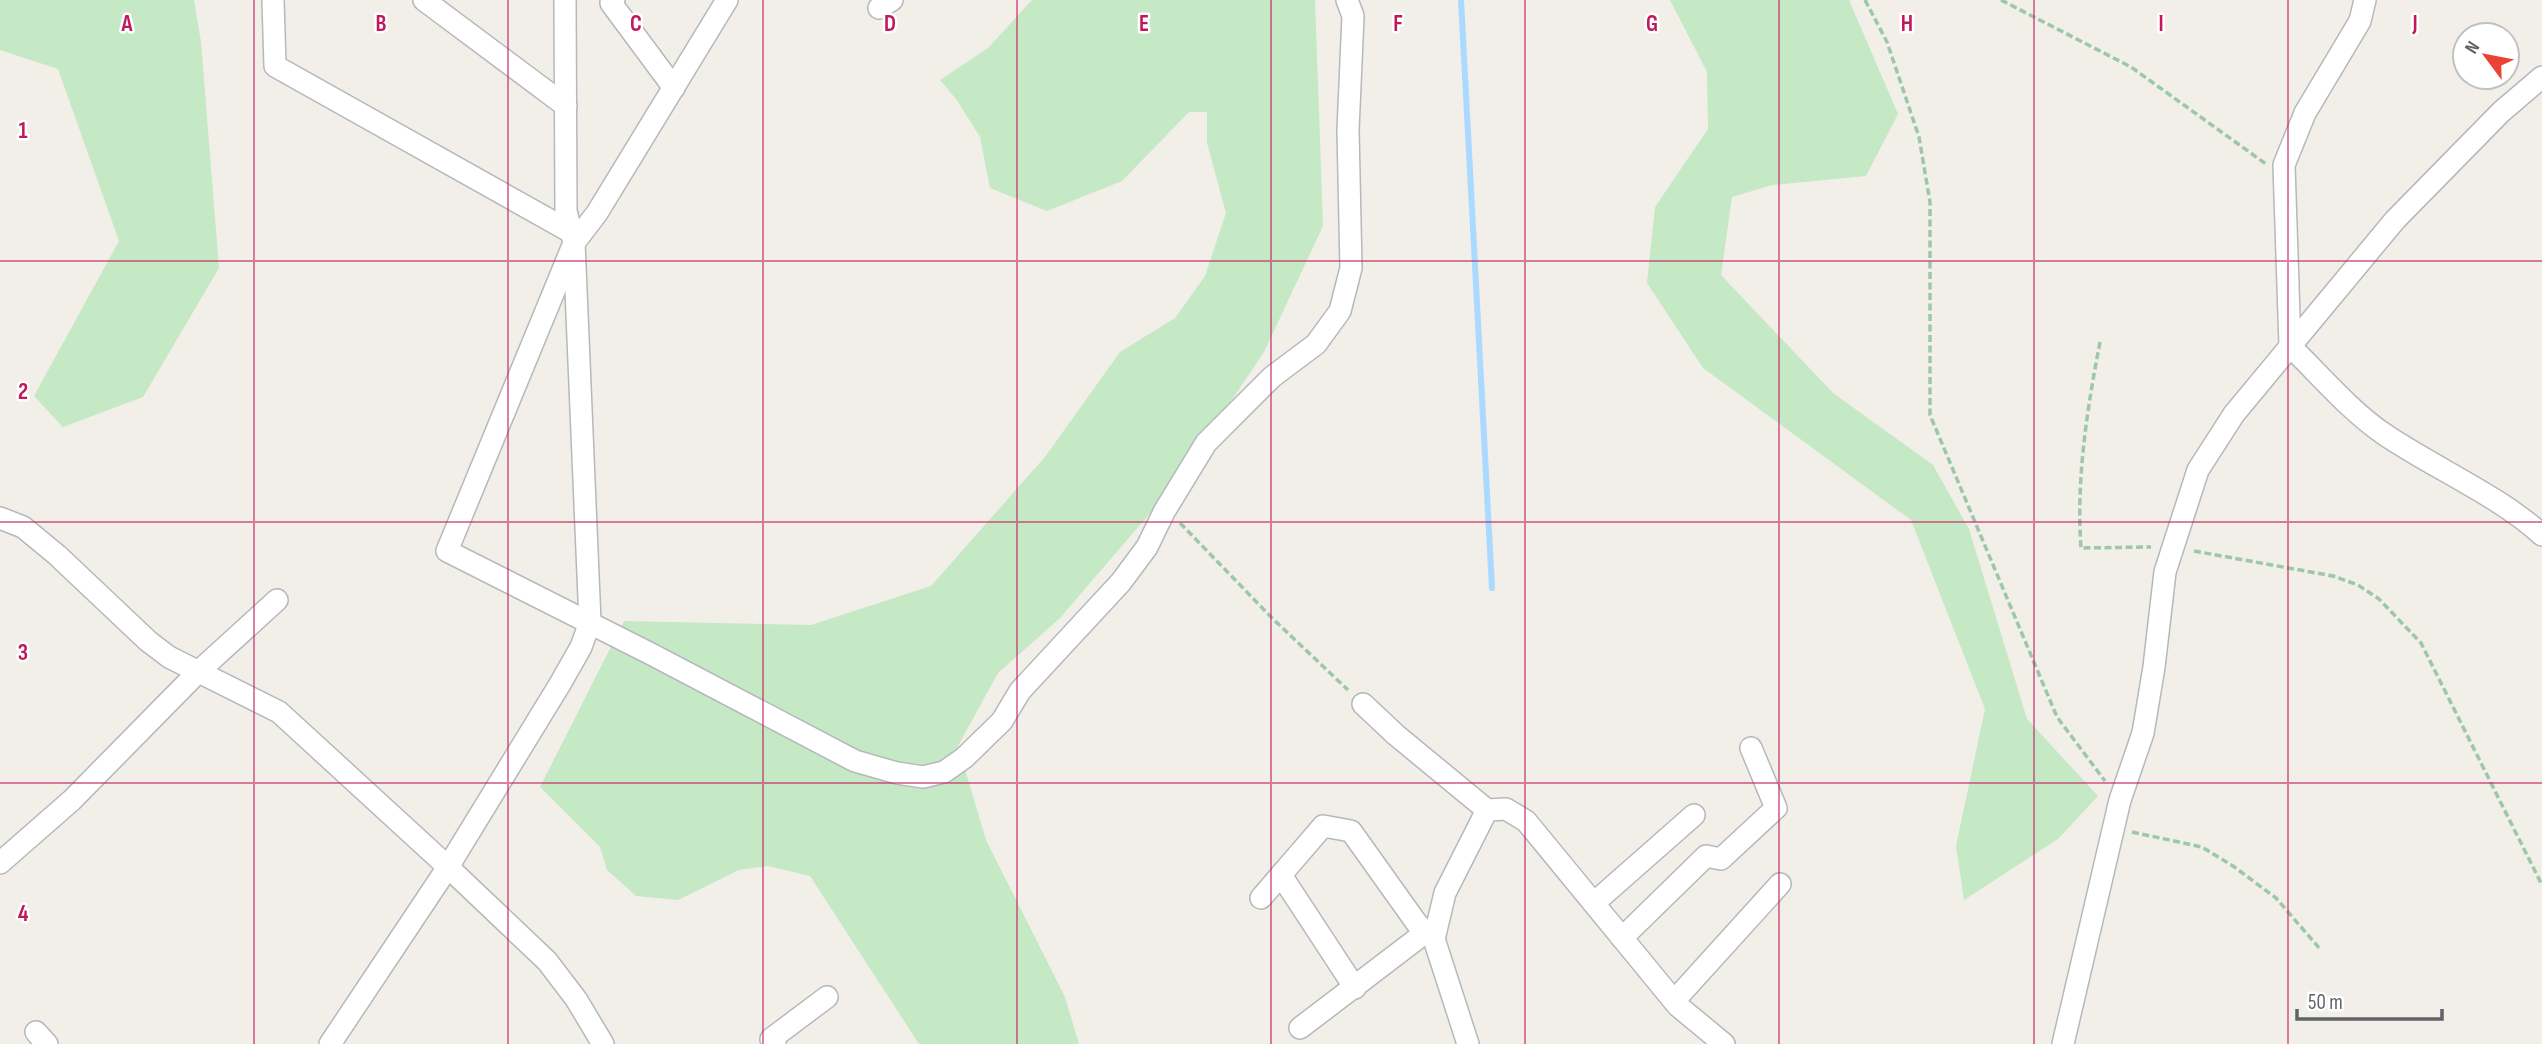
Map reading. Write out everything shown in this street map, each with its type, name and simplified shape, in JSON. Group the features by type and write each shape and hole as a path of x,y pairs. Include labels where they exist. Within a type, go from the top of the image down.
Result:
{"street":[{"path":"273,0 275,66 573,238"},
{"path":"424,0 566,106"},
{"path":"330,1044 448,867 560,684 581,647 590,622 573,238 566,211 565,0"},
{"path":"614,0 611,3 674,88"},
{"path":"727,0 597,213 573,238 447,551 590,622 855,761 923,777 944,772 964,758 1002,721 1020,691 1121,582 1147,547 1166,509 1206,443 1272,377 1316,344 1340,311 1351,268 1348,130 1353,16 1348,0"},
{"path":"2365,0 2360,21 2305,113 2284,165 2282,176 2290,346 2354,410 2382,433 2521,518 2542,535"},
{"path":"2063,1044 2120,800 2143,733 2165,572 2198,470 2234,414 2405,210 2501,112 2542,77"},
{"path":"0,518 23,527 169,657 279,712 547,961 576,999 603,1044"},
{"path":"0,863 72,800 198,672 277,600"},
{"path":"1363,704 1395,735 1487,810 1506,809 1526,821 1674,1001 1724,1044"},
{"path":"1622,937 1706,856 1721,859 1776,808 1751,748"},
{"path":"1300,1028 1430,936 1446,892 1487,810"},
{"path":"1594,903 1694,815"},
{"path":"1261,898 1322,826 1350,831 1418,925 1430,936 1468,1044"},
{"path":"1280,875 1355,988"},
{"path":"1674,1001 1780,884"},
{"path":"775,1044 771,1039 827,997"}],"path":[{"path":"1865,0 1887,42 1919,137 1930,202 1930,415 2057,717 2120,800"},
{"path":"2000,0 2132,67 2282,176"},
{"path":"2100,342 2089,402 2079,520 2081,548 2172,547 2333,576 2358,585 2379,600 2421,643 2542,885"},
{"path":"1166,509 1272,618 1363,704"},
{"path":"2113,828 2202,847 2276,898 2320,948"}],"green space":[{"path":"0,0 194,0 201,42 219,268 143,397 63,427 34,396 119,241 58,69 0,50"},
{"path":"1032,0 1315,0 1323,226 1264,352 1176,483 1060,618 998,673 958,746 986,840 1065,997 1079,1044 919,1044 810,876 768,866 739,870 678,900 636,896 607,870 600,847 540,787 624,621 811,625 931,586 1045,457 1120,352 1175,318 1205,276 1226,213 1207,143 1207,112 1189,112 1122,181 1047,211 990,188 980,137 956,99 940,80 988,48"},
{"path":"1670,0 1849,0 1898,114 1866,176 1772,185 1732,197 1721,275 1833,393 1933,465 1969,529 2027,719 2098,796 2058,839 1964,900 1956,846 1985,709 1911,520 1703,368 1647,283 1655,207 1708,129 1707,72"}],"waterway":[{"path":"1461,0 1492,588"}]}
